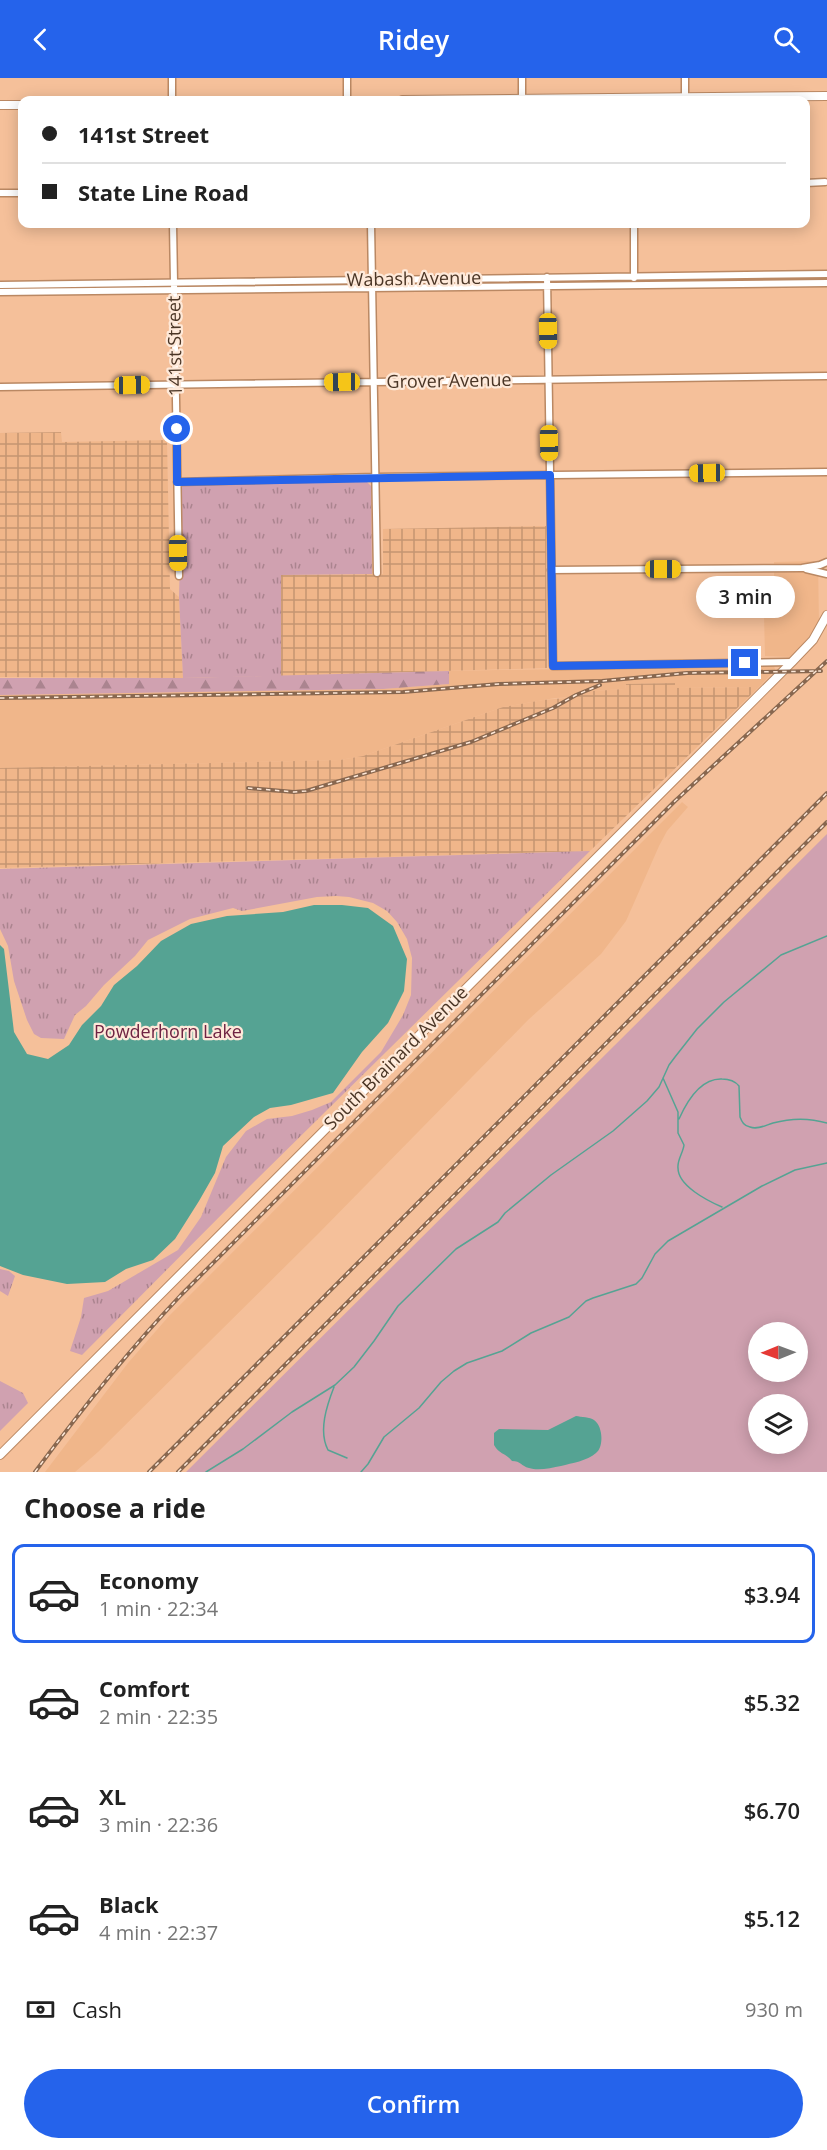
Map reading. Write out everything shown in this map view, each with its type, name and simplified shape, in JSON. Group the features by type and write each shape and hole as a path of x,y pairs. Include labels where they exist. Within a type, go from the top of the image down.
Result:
{"main road":[{"path":"810,96 827,96"},
{"path":"0,105 18,105"},
{"path":"819,632 827,615"},
{"path":"819,632 827,625"},
{"name":"South Brainard Avenue","path":"0,1455 792,662 819,632"}],"street":[{"path":"172,78 172,96"},
{"path":"347,78 347,96"},
{"path":"522,78 522,96"},
{"path":"685,78 685,96"},
{"path":"810,183 826,182"},
{"path":"0,193 18,192"},
{"name":"141st Street","path":"173,228 179,576"},
{"path":"371,228 377,573"},
{"path":"634,228 634,285"},
{"name":"Wabash Avenue","path":"0,285 827,274"},
{"path":"547,277 553,666 792,662"},
{"name":"Wabash Avenue","path":"0,292 827,283"},
{"name":"Grover Avenue","path":"0,387 827,376"},
{"path":"177,482 376,477 827,472"},
{"path":"551,570 802,568 827,562"},
{"path":"802,568 827,574"}],"shaded area":[{"path":"61,432 62,442 167,440 170,589 179,597 183,678 0,677 0,433"},
{"path":"546,526 547,668 281,676 281,575 383,574 383,529"},
{"path":"818,561 819,624 793,657 765,656 764,615 774,614 774,562"},
{"path":"774,665 775,670 759,687 675,688 674,683 626,684 625,689 578,692 578,697 555,698 503,707 363,756 340,760 0,768 0,695 383,689 448,684 449,671"},
{"path":"675,683 675,688 759,687 590,851 0,868 0,768 340,760 363,756 503,707 577,697 578,692 625,689 626,684"},
{"path":"682,802 688,807 667,831 626,921 601,954 528,1020 317,1235 98,1452 75,1472 45,1472 128,1363 169,1316"}],"green space":[{"path":"367,482 371,486 372,574 281,575 281,676 183,678 179,597 182,485"},
{"path":"449,671 449,684 383,689 0,695 0,678 183,678"},
{"path":"827,834 827,1472 186,1472"},
{"path":"590,851 82,1355 70,1351 81,1317 84,1298 108,1291 178,1250 201,1217 226,1157 246,1131 267,1119 292,1116 331,1102 381,1052 403,1015 411,995 412,958 407,939 397,922 387,911 373,903 336,896 317,897 242,911 233,908 190,919 148,940 135,956 75,1015 64,1039 41,1038 34,1034 27,1020 14,981 8,946 0,929 0,869"},
{"path":"0,1269 9,1271 15,1276 8,1296 0,1291"},
{"path":"0,1381 23,1393 28,1403 0,1431"}],"water":[{"name":"Powderhorn Lake","path":"314,905 368,908 393,926 407,959 404,991 388,1023 362,1052 333,1093 291,1105 270,1108 254,1117 223,1146 215,1173 199,1201 175,1239 153,1260 126,1269 105,1282 67,1284 23,1275 0,1266 0,945 4,949 14,1032 27,1054 48,1059 69,1045 82,1025 101,1006 114,985 137,966 161,941 191,924 227,916 283,912"},
{"path":"576,1416 594,1420 601,1431 599,1450 584,1460 553,1468 533,1469 512,1461 494,1445 494,1433 499,1429 548,1430"}],"waterway":[{"path":"206,1472 335,1385 354,1367 398,1306 456,1249 498,1222 505,1213 551,1175 613,1131 647,1101 659,1087 675,1057 697,1029 724,1002 781,955 827,936"},
{"path":"663,1078 678,1112 678,1133 684,1145 678,1162 679,1175 688,1187 722,1207"},
{"path":"679,1119 690,1098 701,1086 714,1080 727,1079 739,1086 740,1117 748,1126 759,1128 794,1119 827,1123"},
{"path":"361,1472 384,1437 419,1408 441,1382 454,1371 467,1363 502,1351 531,1333 569,1317 586,1301 636,1284 642,1278 655,1254 668,1241 762,1186 795,1170 827,1163"},
{"path":"334,1387 325,1418 325,1443 328,1450 347,1458"}],"railway":[{"path":"35,1472 105,1381 181,1295 675,801 827,661"},
{"path":"0,698 403,692 499,684 602,681 687,673 821,671"},
{"path":"248,788 306,791 471,742 553,708 600,685"},
{"path":"149,1472 827,793"},
{"path":"178,1472 827,822"}],"route":[{"path":"177,429 177,482 550,475 553,666 745,663"}]}
